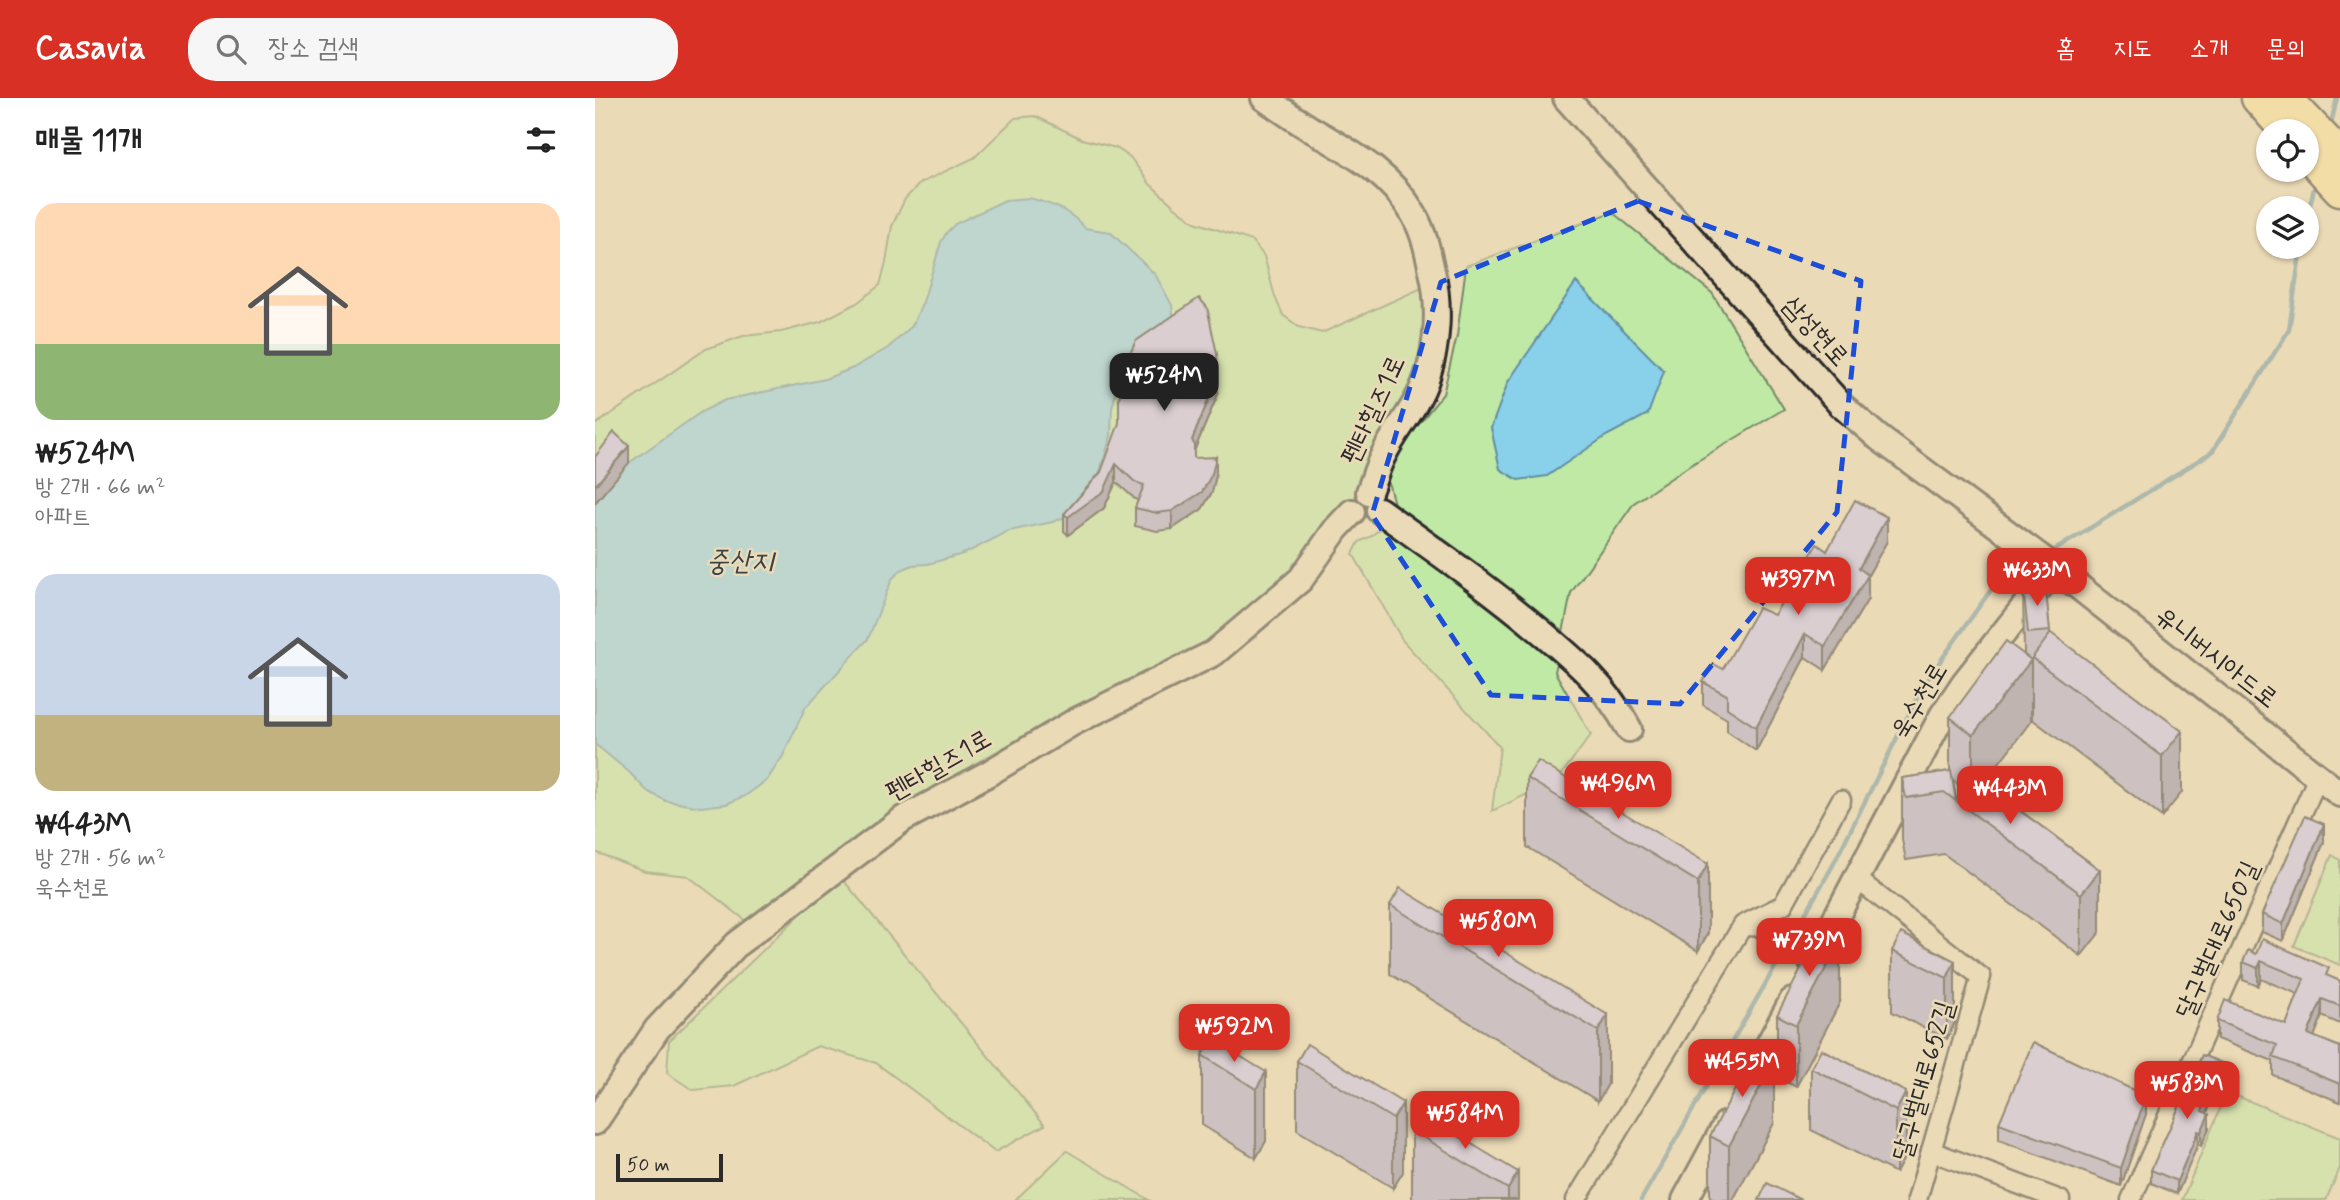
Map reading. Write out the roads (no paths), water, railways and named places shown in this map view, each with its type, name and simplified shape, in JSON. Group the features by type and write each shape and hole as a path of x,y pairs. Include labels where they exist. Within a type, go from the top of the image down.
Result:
{"highway":[{"path":"2258,98 2285,113 2340,156"},
{"path":"2319,166 2340,189"}],"street":[{"name":"펜타힐즈1로","path":"595,1122 657,1028 737,944 904,819 989,773 1074,722 1214,653 1301,579 1336,529 1352,512 1353,498 1359,492 1374,501 1384,453 1408,416 1427,378 1436,331 1436,289 1426,242 1415,216 1402,197 1374,168 1264,98"},
{"name":"삼성현로","path":"1566,98 1841,405 1879,438 2055,568"},
{"path":"1374,501 1502,598 1578,662 1616,705 1629,729"},
{"name":"유니버시아드로","path":"2055,568 2340,793"},
{"name":"욱수천로","path":"1685,1200 1942,716 1964,683 2055,568"},
{"name":"달구벌대로650길","path":"2131,1200 2318,777"},
{"path":"1576,1200 1743,925 1783,905 1841,800"},
{"name":"달구벌대로652길","path":"1857,879 1981,977 1917,1200"},
{"path":"1743,925 1830,930"},
{"path":"1931,1151 2060,1200"}],"water":[{"name":"중산지","path":"1030,198 1060,208 1085,228 1110,232 1155,274 1172,305 1175,329 1133,361 1118,384 1112,408 1111,436 1095,487 1079,511 1053,522 1009,531 966,553 901,570 892,579 868,639 805,708 783,756 767,780 745,796 726,804 701,807 666,801 647,791 595,744 595,503 626,465 701,412 725,400 825,379 853,368 888,348 912,326 923,302 941,242 947,232 955,224 1005,200"},
{"path":"1576,282 1664,371 1648,414 1606,436 1547,476 1518,480 1500,469 1491,428 1508,382"}],"waterway":[{"path":"2330,128 2337,98"},
{"path":"2312,196 2316,182"},
{"path":"2050,553 2212,452 2289,330 2299,259"},
{"path":"1800,923 1832,867 1924,684 1993,587 2033,563"},
{"path":"1641,1200 1794,934"}]}
